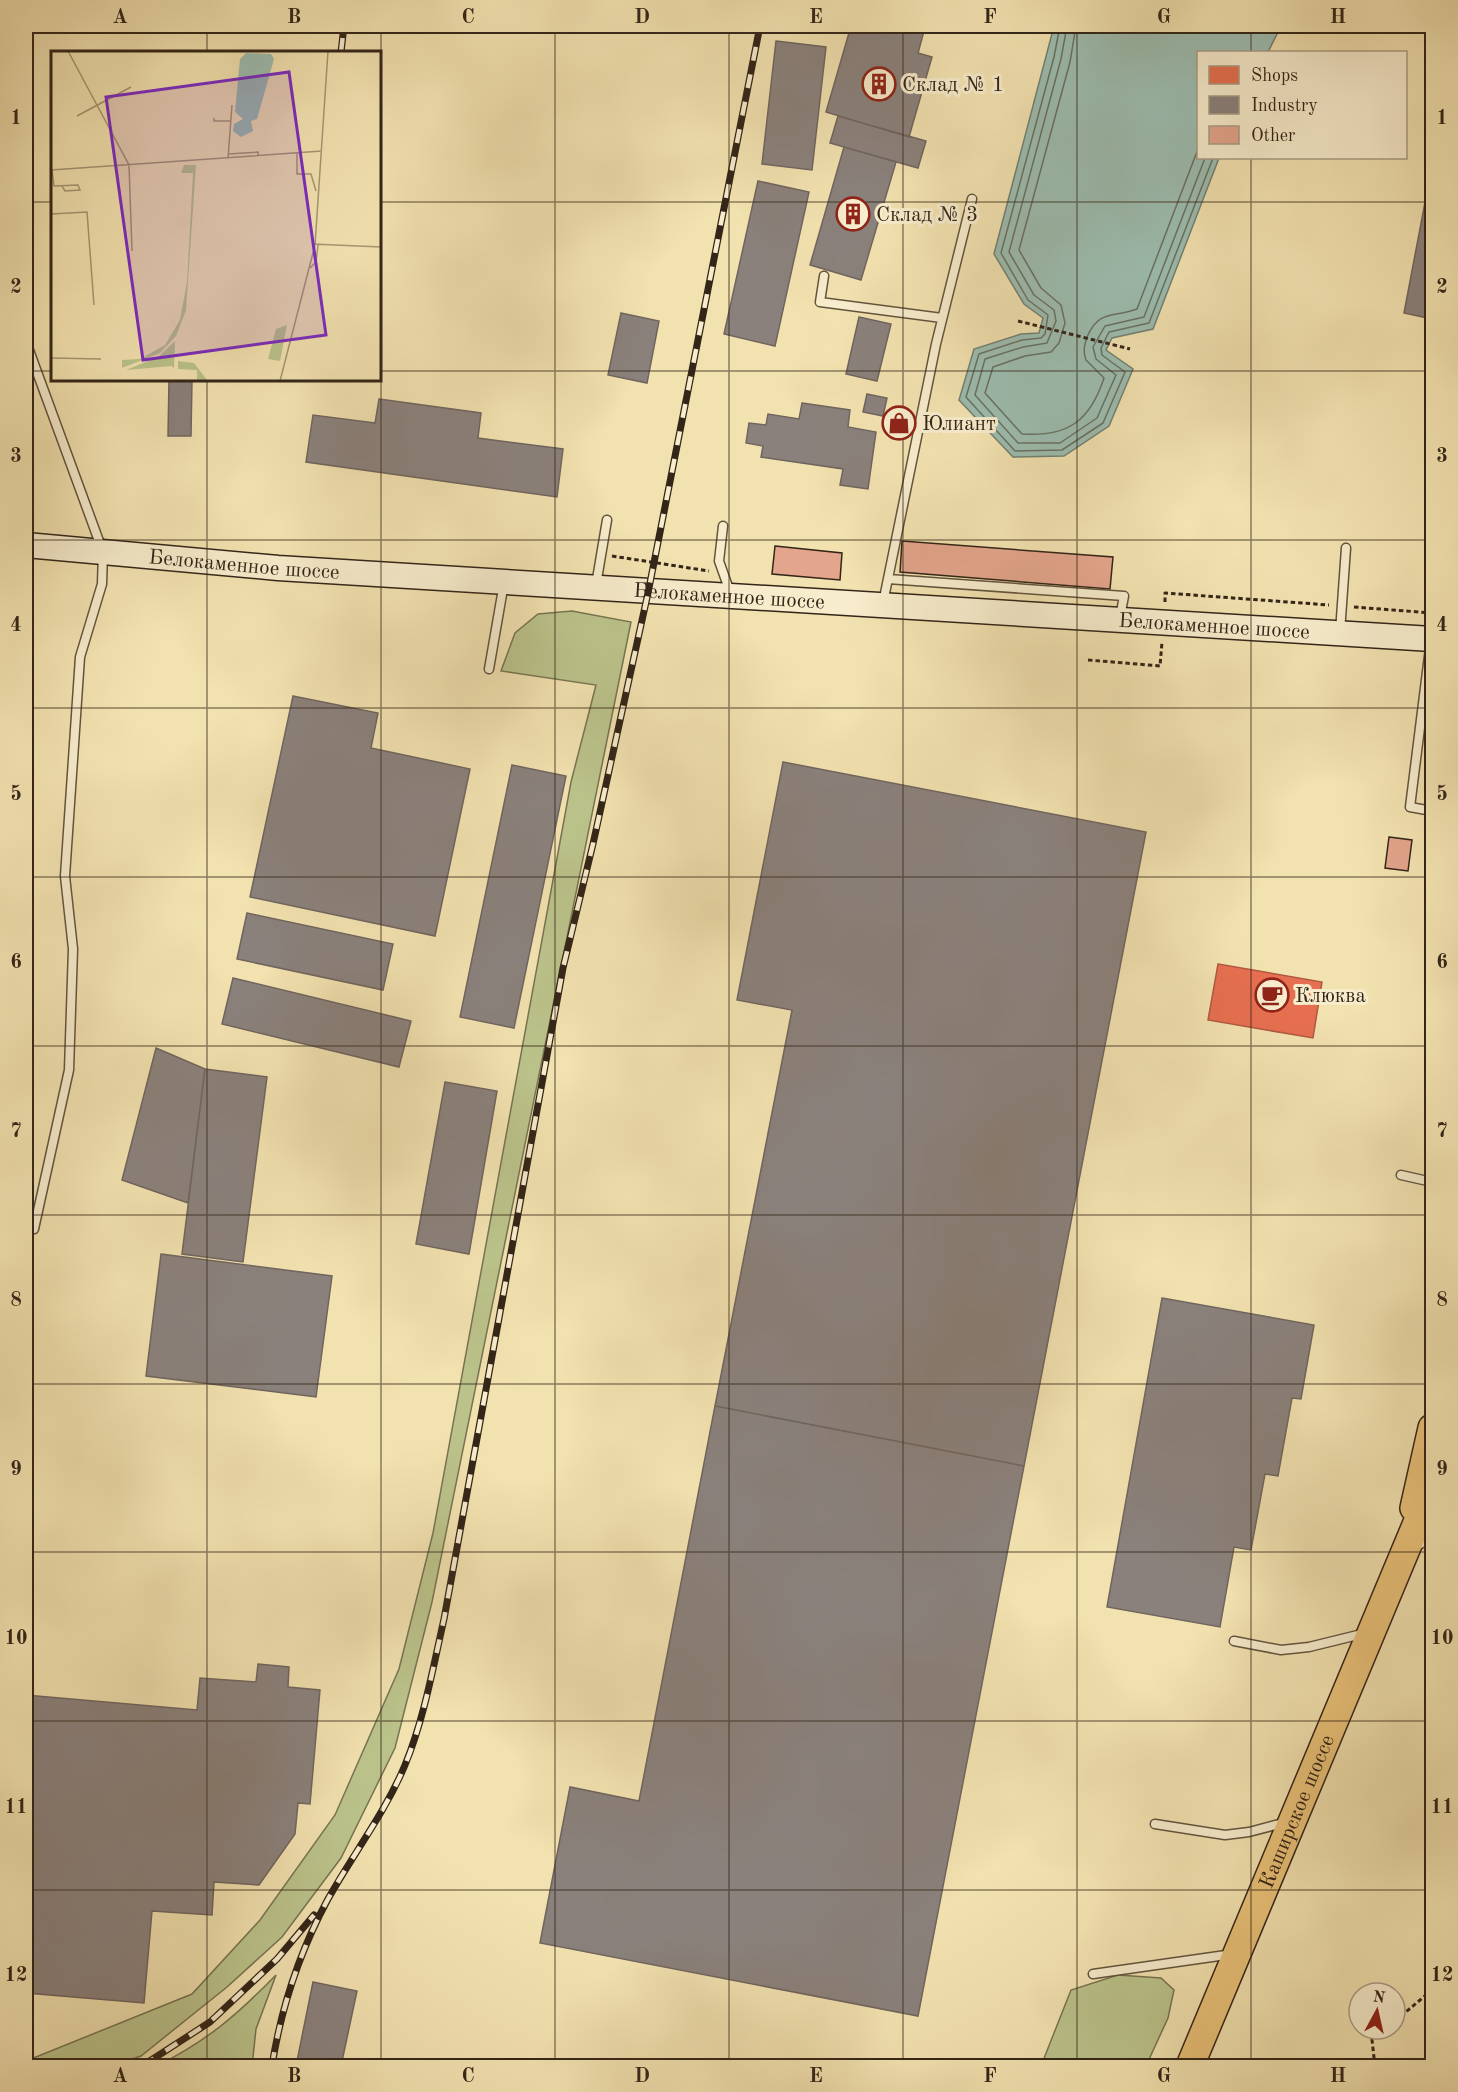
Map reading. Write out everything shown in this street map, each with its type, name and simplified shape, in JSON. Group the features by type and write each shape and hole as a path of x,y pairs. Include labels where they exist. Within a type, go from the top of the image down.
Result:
{"main road":[{"name":"Белокаменное шоссе","path":"26,545 278,568 1432,639"},
{"name":"Каширское шоссе","path":"1403,1556 1432,1428"},
{"name":"Каширское шоссе","path":"1190,2067 1374,1631 1432,1487"}],"lane":[{"path":"883,604 942,318 972,199"},
{"path":"824,276 820,302 942,318"},
{"path":"26,342 103,552 102,584 80,657 66,864 73,949 69,1070 34,1229"},
{"path":"595,589 607,520"},
{"path":"723,526 719,561 732,597"},
{"path":"1340,633 1346,548"},
{"path":"888,579 1124,596 1120,619"},
{"path":"489,669 504,583"},
{"path":"1432,639 1410,807 1432,811"},
{"path":"1401,1175 1432,1182"},
{"path":"1403,1556 1432,1536"},
{"path":"1234,1641 1281,1650 1309,1647 1374,1631"},
{"path":"1155,1824 1225,1835 1249,1832 1294,1820"},
{"path":"1094,1974 1238,1953"}],"path":[{"path":"1018,321 1130,349"},
{"path":"601,555 723,573"},
{"path":"1407,2011 1432,1990"},
{"path":"1372,2041 1375,2067"}],"green space":[{"path":"572,611 631,622 432,1602 395,1748 341,1858 282,1937 227,1987 141,2056 112,2066 26,2066 26,2061 192,1994 260,1920 335,1815 399,1669 433,1533 571,782 596,685 501,671 515,633 538,614"},
{"path":"276,1975 256,2029 252,2066 157,2066 207,2037 248,2003"},
{"path":"1118,1975 1161,1978 1174,1990 1168,2018 1146,2066 1041,2066 1071,1990"}],"water":[{"path":"1054,26 1281,26 1268,51 1197,51 1197,159 1219,159 1153,329 1112,338 1106,350 1133,369 1109,426 1064,456 1013,457 959,400 974,349 1021,334 1039,333 1043,318 1024,304 994,254"}],"building: Shops":[{"path":"1218,964 1322,982 1313,1038 1208,1020"}],"building: Industry":[{"name":"Склад № 1","path":"851,26 904,26 924,31 918,53 932,57 909,137 826,112"},
{"path":"776,41 826,47 812,170 762,164"},
{"path":"838,116 926,141 918,168 830,143"},
{"name":"Склад № 3","path":"844,147 896,162 861,280 810,265"},
{"path":"1430,176 1432,177 1432,319 1404,313"},
{"path":"758,181 809,192 775,346 724,334"},
{"path":"621,313 659,321 647,383 608,375"},
{"path":"859,317 891,324 877,381 846,374"},
{"path":"169,381 192,381 191,436 168,436"},
{"path":"867,394 887,398 883,416 863,412"},
{"path":"379,399 481,413 478,438 563,449 557,497 306,462 313,415 375,423"},
{"path":"802,403 850,410 848,427 876,432 868,489 840,485 843,469 761,457 763,446 746,443 749,423 766,425 768,414 799,419"},
{"path":"293,696 378,713 371,748 470,769 435,936 250,897"},
{"path":"783,762 1146,832 1024,1466 715,1406 792,1010 737,1000"},
{"path":"512,765 566,776 514,1028 460,1017"},
{"path":"247,913 393,944 383,990 237,959"},
{"path":"233,978 411,1021 399,1067 222,1024"},
{"path":"156,1048 205,1069 188,1203 122,1180"},
{"path":"205,1069 267,1077 243,1262 182,1254"},
{"path":"445,1082 497,1091 469,1254 416,1244"},
{"path":"161,1254 332,1276 316,1397 146,1376"},
{"path":"1162,1298 1314,1325 1301,1399 1292,1398 1278,1476 1265,1474 1251,1550 1234,1547 1220,1627 1107,1607"},
{"path":"715,1406 1024,1466 918,2016 540,1943 570,1787 639,1801"},
{"path":"258,1664 289,1667 288,1687 320,1690 310,1804 298,1803 295,1834 259,1885 214,1882 212,1915 152,1911 144,2003 26,1993 26,1695 197,1710 200,1678 256,1682"},
{"path":"313,1982 357,1991 341,2066 296,2066"}],"building: Other":[{"path":"902,541 1113,557 1110,589 900,572"},
{"path":"775,546 842,553 840,580 772,574"},
{"path":"1389,837 1412,840 1408,871 1385,868"}],"railway":[{"path":"341,51 344,26"},
{"path":"272,2066 286,2001 300,1959 328,1899 397,1783 412,1748 428,1693 444,1619 563,968 593,844 648,593 760,26"},
{"path":"142,2066 210,2022 277,1959 314,1915"}],"place":[{"name":"Склад № 1","path":"879,84"},
{"name":"Склад № 3","path":"853,214"},
{"name":"Юлиант","path":"899,423"},
{"name":"Клюква","path":"1272,995"}]}
